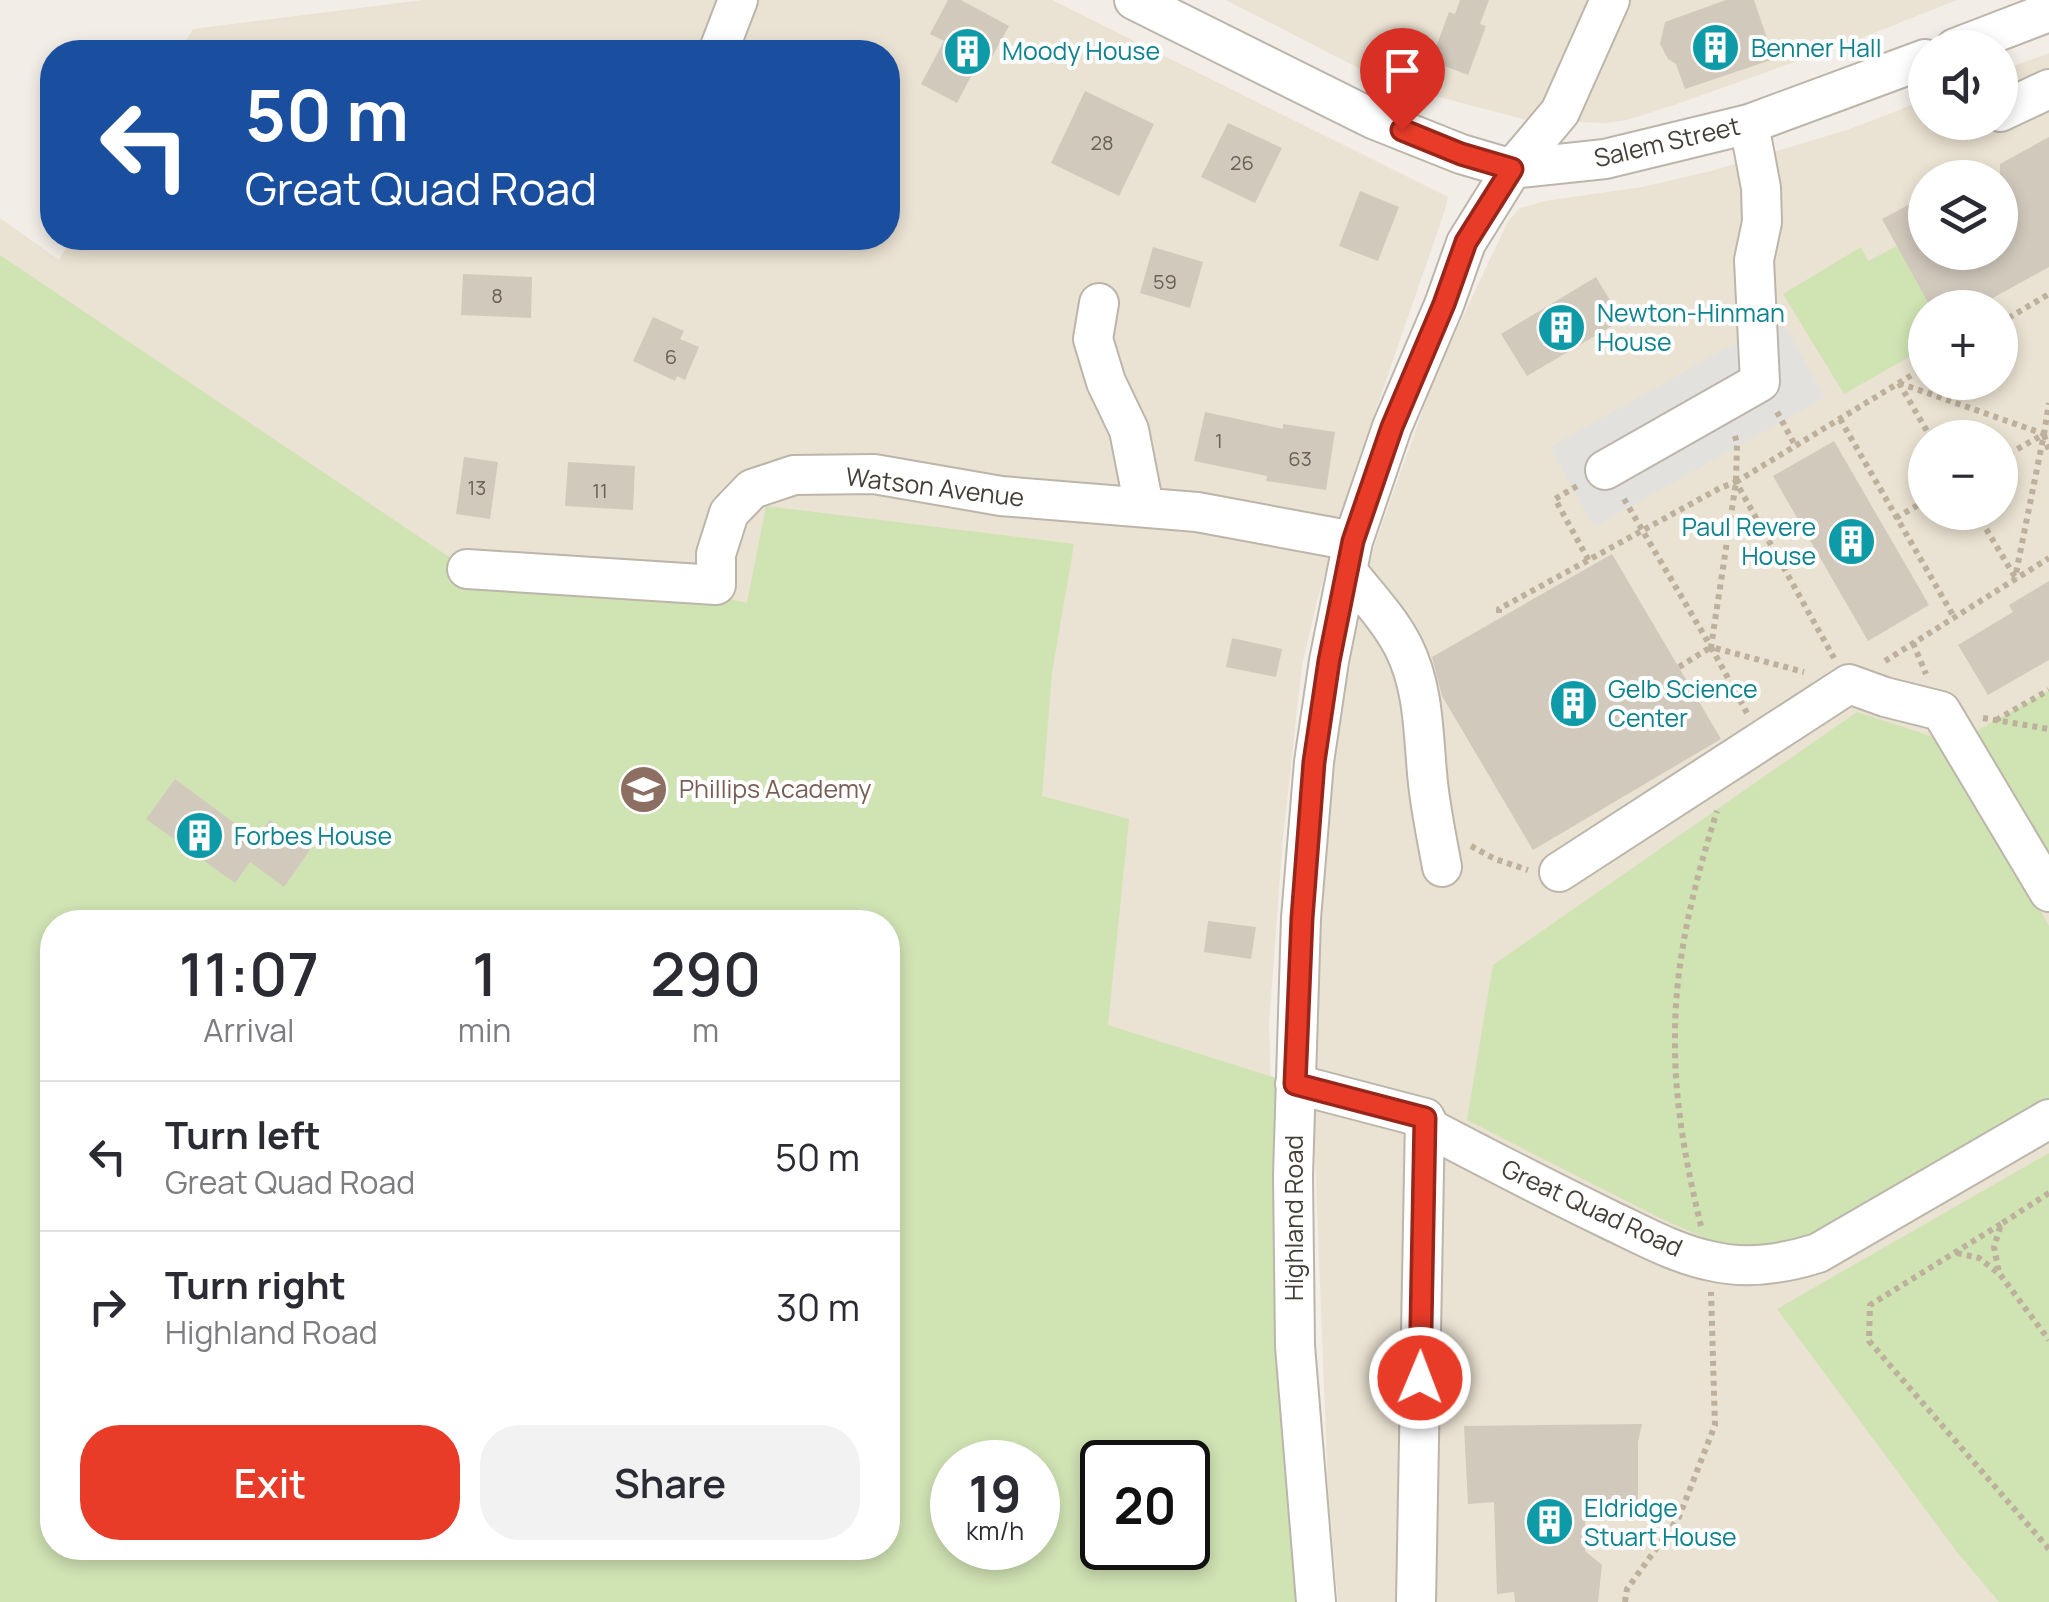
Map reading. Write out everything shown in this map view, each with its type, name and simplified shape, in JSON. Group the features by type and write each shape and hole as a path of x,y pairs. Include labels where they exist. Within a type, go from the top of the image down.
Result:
{"street":[{"path":"723,40 738,0"},
{"name":"Salem Street","path":"1134,0 1373,118 1461,154 1512,169 1605,159 1749,124 1908,64"},
{"name":"Highland Road","path":"1316,1602 1295,1346 1295,1084 1314,762 1329,661 1350,557 1392,427 1466,242 1512,169 1560,112 1610,0"},
{"path":"2002,30 2049,12"},
{"path":"2018,104 2049,89"},
{"path":"1605,470 1760,382 1754,260 1762,222 1761,188 1749,124"},
{"path":"1100,303 1093,339 1106,382 1129,430 1144,507"},
{"name":"Watson Avenue","path":"467,570 716,585 716,554 729,514 752,489 794,476 874,474 1001,496 1197,512 1350,557"},
{"path":"1350,557 1406,651 1421,702 1428,784 1442,867"},
{"path":"1559,872 1849,684 1950,725 2049,892"},
{"name":"Great Quad Road","path":"1295,1084 1425,1118 1431,1129 1650,1239 1710,1262 1746,1266 1783,1264 1818,1254 2049,1119"},
{"path":"1416,1602 1425,1118"}],"path":[{"path":"2018,312 2049,294"},
{"path":"1500,612 1499,609 1736,482 1908,377"},
{"path":"1899,383 2046,435"},
{"path":"1899,383 1921,420"},
{"path":"1679,667 1711,646 1736,482 1737,443 1726,402"},
{"path":"2016,578 2049,403"},
{"path":"1840,419 1954,618"},
{"path":"2046,435 2049,450"},
{"path":"2018,449 2046,435"},
{"path":"1589,561 1555,498 1605,470 1645,531 1762,742"},
{"path":"1736,482 1849,684"},
{"path":"1895,518 1908,511"},
{"path":"1987,530 2016,578"},
{"path":"1913,642 2049,558"},
{"path":"1711,646 1849,684"},
{"path":"1950,725 1996,720 2049,690"},
{"path":"1950,725 1996,720 2049,729"},
{"path":"1626,1602 1627,1588 1679,1517 1715,1425 1710,1262 1691,1184 1679,1105 1675,1036 1685,928 1721,796"},
{"path":"1435,825 1522,870 1559,872"},
{"path":"2049,1194 1870,1306 1869,1341 2049,1549"},
{"path":"1999,1274 1994,1247 2001,1224"},
{"path":"1956,1252 1979,1258 1999,1274 2049,1340"}],"shaded area":[{"name":"Phillips Academy","path":"423,0 1052,0 1448,197 1356,467 1317,601 1302,665 1283,838 1269,1023 1296,1602 0,1602 0,218 59,260 65,250 900,250 900,40 186,40 193,29"},
{"path":"1226,0 1957,0 1674,105 1605,123 1526,120 1428,94 1368,73"},
{"path":"2049,53 2049,1602 1338,1602 1328,1488 1314,1133 1316,979 1323,824 1351,630 1375,544 1435,376 1508,221 1520,208 1711,171 1847,130 1908,107 1908,140 2018,140 2018,64"},
{"path":"1780,318 1825,397 1594,527 1550,447"}],"green space":[{"path":"1897,246 1922,290 1908,290 1908,358 1844,394 1783,294 1861,247 1868,261"},
{"path":"0,255 467,569 652,582 747,603 766,506 1074,544 1052,673 1042,796 1129,819 1108,1025 1295,1084 1316,1602 0,1602"},
{"path":"2049,690 2049,885 1960,740"},
{"path":"1857,712 1943,740 2049,926 2049,1102 1804,1240 1778,1247 1714,1242 1467,1120 1493,965"},
{"path":"2049,1153 2049,1602 1999,1602 1957,1552 1777,1309"}],"building":[{"name":"Moody House","path":"948,0 961,0 1009,26 987,66 979,61 957,103 921,84 944,41 930,34"},
{"path":"1460,0 1489,0 1480,24 1486,26 1468,75 1431,61 1449,12 1455,14"},
{"name":"Benner Hall","path":"1726,0 1754,0 1774,59 1685,89 1676,64 1668,59 1660,44 1665,22"},
{"path":"1085,91 1154,124 1119,196 1051,163"},
{"path":"1228,123 1282,148 1255,203 1201,177"},
{"path":"2049,137 2049,267 2007,290 1921,290 1910,270 2018,270 2018,160 2007,160"},
{"path":"1360,191 1399,207 1378,261 1339,246"},
{"path":"1908,205 1908,266 1882,219"},
{"path":"1153,247 1203,262 1190,308 1140,293"},
{"path":"463,274 532,277 531,318 461,315"},
{"name":"Newton-Hinman House","path":"1596,277 1622,320 1527,376 1501,334"},
{"path":"653,317 684,331 680,339 699,347 685,380 677,376 675,381 633,361"},
{"path":"1205,412 1283,429 1283,424 1335,432 1326,490 1266,481 1267,476 1194,461"},
{"name":"Paul Revere House","path":"1834,441 1929,605 1868,641 1773,476"},
{"path":"464,457 498,462 490,519 456,514"},
{"path":"568,462 635,466 633,510 565,506"},
{"name":"Gelb Science Center","path":"1612,554 1721,739 1533,850 1442,696 1432,657"},
{"path":"2049,581 2049,660 1988,695 1958,645 2013,612 2009,605"},
{"path":"1232,638 1282,649 1276,677 1226,667"},
{"name":"Forbes House","path":"175,779 256,839 270,820 310,850 284,887 250,862 235,883 146,819"},
{"path":"1208,921 1256,927 1251,959 1204,952"},
{"name":"Eldridge Stuart House","path":"1642,1424 1638,1442 1638,1508 1585,1509 1585,1551 1602,1565 1598,1602 1515,1602 1514,1592 1497,1594 1494,1502 1468,1504 1464,1426"}],"place":[{"name":"Benner Hall","path":"1716,48"},
{"name":"Moody House","path":"967,51"},
{"name":"Newton-Hinman House","path":"1562,327"},
{"name":"Paul Revere House","path":"1851,541"},
{"name":"Gelb Science Center","path":"1573,703"},
{"name":"Phillips Academy","path":"644,789"},
{"name":"Forbes House","path":"199,836"},
{"name":"Eldridge Stuart House","path":"1549,1522"}],"route":[{"path":"1402,130 1512,169 1466,242 1392,427 1353,541 1314,762 1295,1084 1425,1118 1420,1378"}]}
